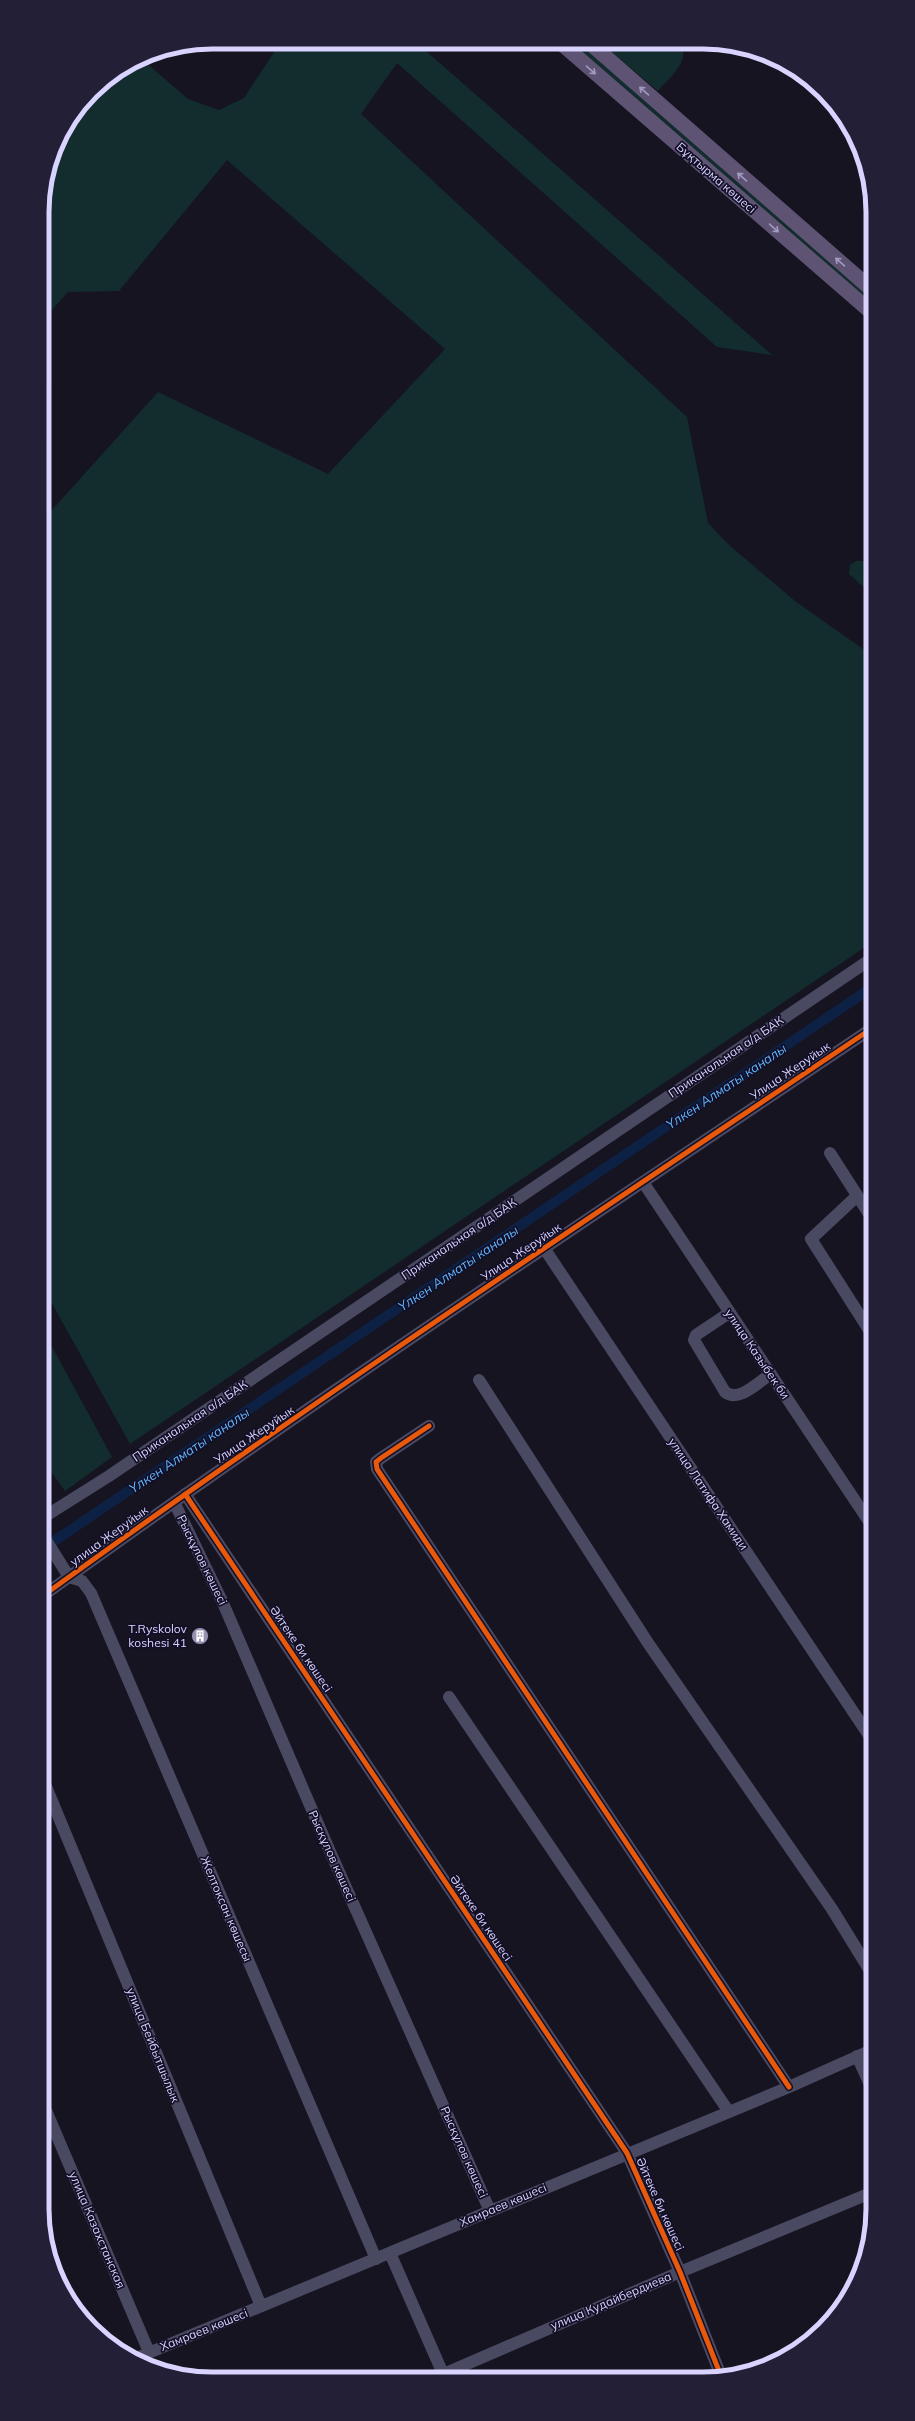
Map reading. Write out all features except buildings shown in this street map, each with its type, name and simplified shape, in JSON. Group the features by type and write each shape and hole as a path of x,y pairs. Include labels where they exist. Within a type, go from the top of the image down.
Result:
{"main road":[{"name":"Бұқтырма көшесі","path":"568,49 866,308"},
{"name":"Бұқтырма көшесі","path":"597,49 866,285"}],"street":[{"name":"Приканальная а/д БАК","path":"49,1514 120,1469 866,962"},
{"name":"Улица Жеруйык","path":"185,1494 544,1248 866,1032"},
{"path":"830,1153 866,1210"},
{"name":"улица Казыбек би","path":"643,1182 866,1517"},
{"path":"857,1196 811,1239 866,1326"},
{"name":"улица Латифа Хамиди","path":"544,1248 866,1731"},
{"path":"729,1313 696,1334 694,1340 725,1392 730,1396 737,1397 771,1374"},
{"path":"480,1380 648,1643 832,1909 866,1964"},
{"path":"429,1426 376,1462 377,1469 789,2087"},
{"name":"улица Жеруйык","path":"49,1590 67,1573 185,1494"},
{"name":"Әйтеке би көшесі","path":"185,1494 627,2154 680,2272 719,2371"},
{"name":"Рысқұлов көшесі","path":"174,1502 223,1603 328,1847 490,2211"},
{"path":"49,1545 67,1573"},
{"name":"Желтоксан көшесы","path":"67,1573 82,1581 91,1593 376,2259"},
{"path":"449,1696 729,2112"},
{"name":"улица Бейбытшылык","path":"49,1794 261,2306"},
{"name":"Хамраев көшесі","path":"141,2356 789,2087 866,2052"},
{"path":"857,2056 866,2076"},
{"name":"улица Казахстанская","path":"49,2117 150,2352"},
{"name":"улица Кудайбердиева","path":"449,2372 680,2272 866,2195"},
{"path":"390,2253 441,2372"}],"green space":[{"path":"276,49 424,49 772,355 717,347 397,63 361,114 687,417 708,523 728,544 795,601 866,651 866,946 130,1444 49,1298 49,513 158,392 328,474 445,349 227,160 119,291 68,292 49,313 49,202 52,181 61,150 66,140 83,113 97,97 113,83 146,63 188,99 219,110 244,98"},
{"path":"577,49 587,49 866,293 866,302"},
{"path":"608,49 682,49 683,58 681,64 658,91"},
{"path":"856,561 864,561 866,563 866,589 849,574 850,565"},
{"path":"49,1341 112,1457 65,1491 49,1469"}],"waterway":[{"name":"Үлкен Алматы каналы","path":"49,1545 866,991"}],"cycle path":[{"path":"49,1591 352,1379 866,1032"},
{"path":"429,1426 376,1462 377,1469 789,2087"},
{"path":"185,1494 627,2153 680,2272 719,2371"}],"place":[{"name":"T.Ryskolov koshesi 41","path":"200,1636"}]}
